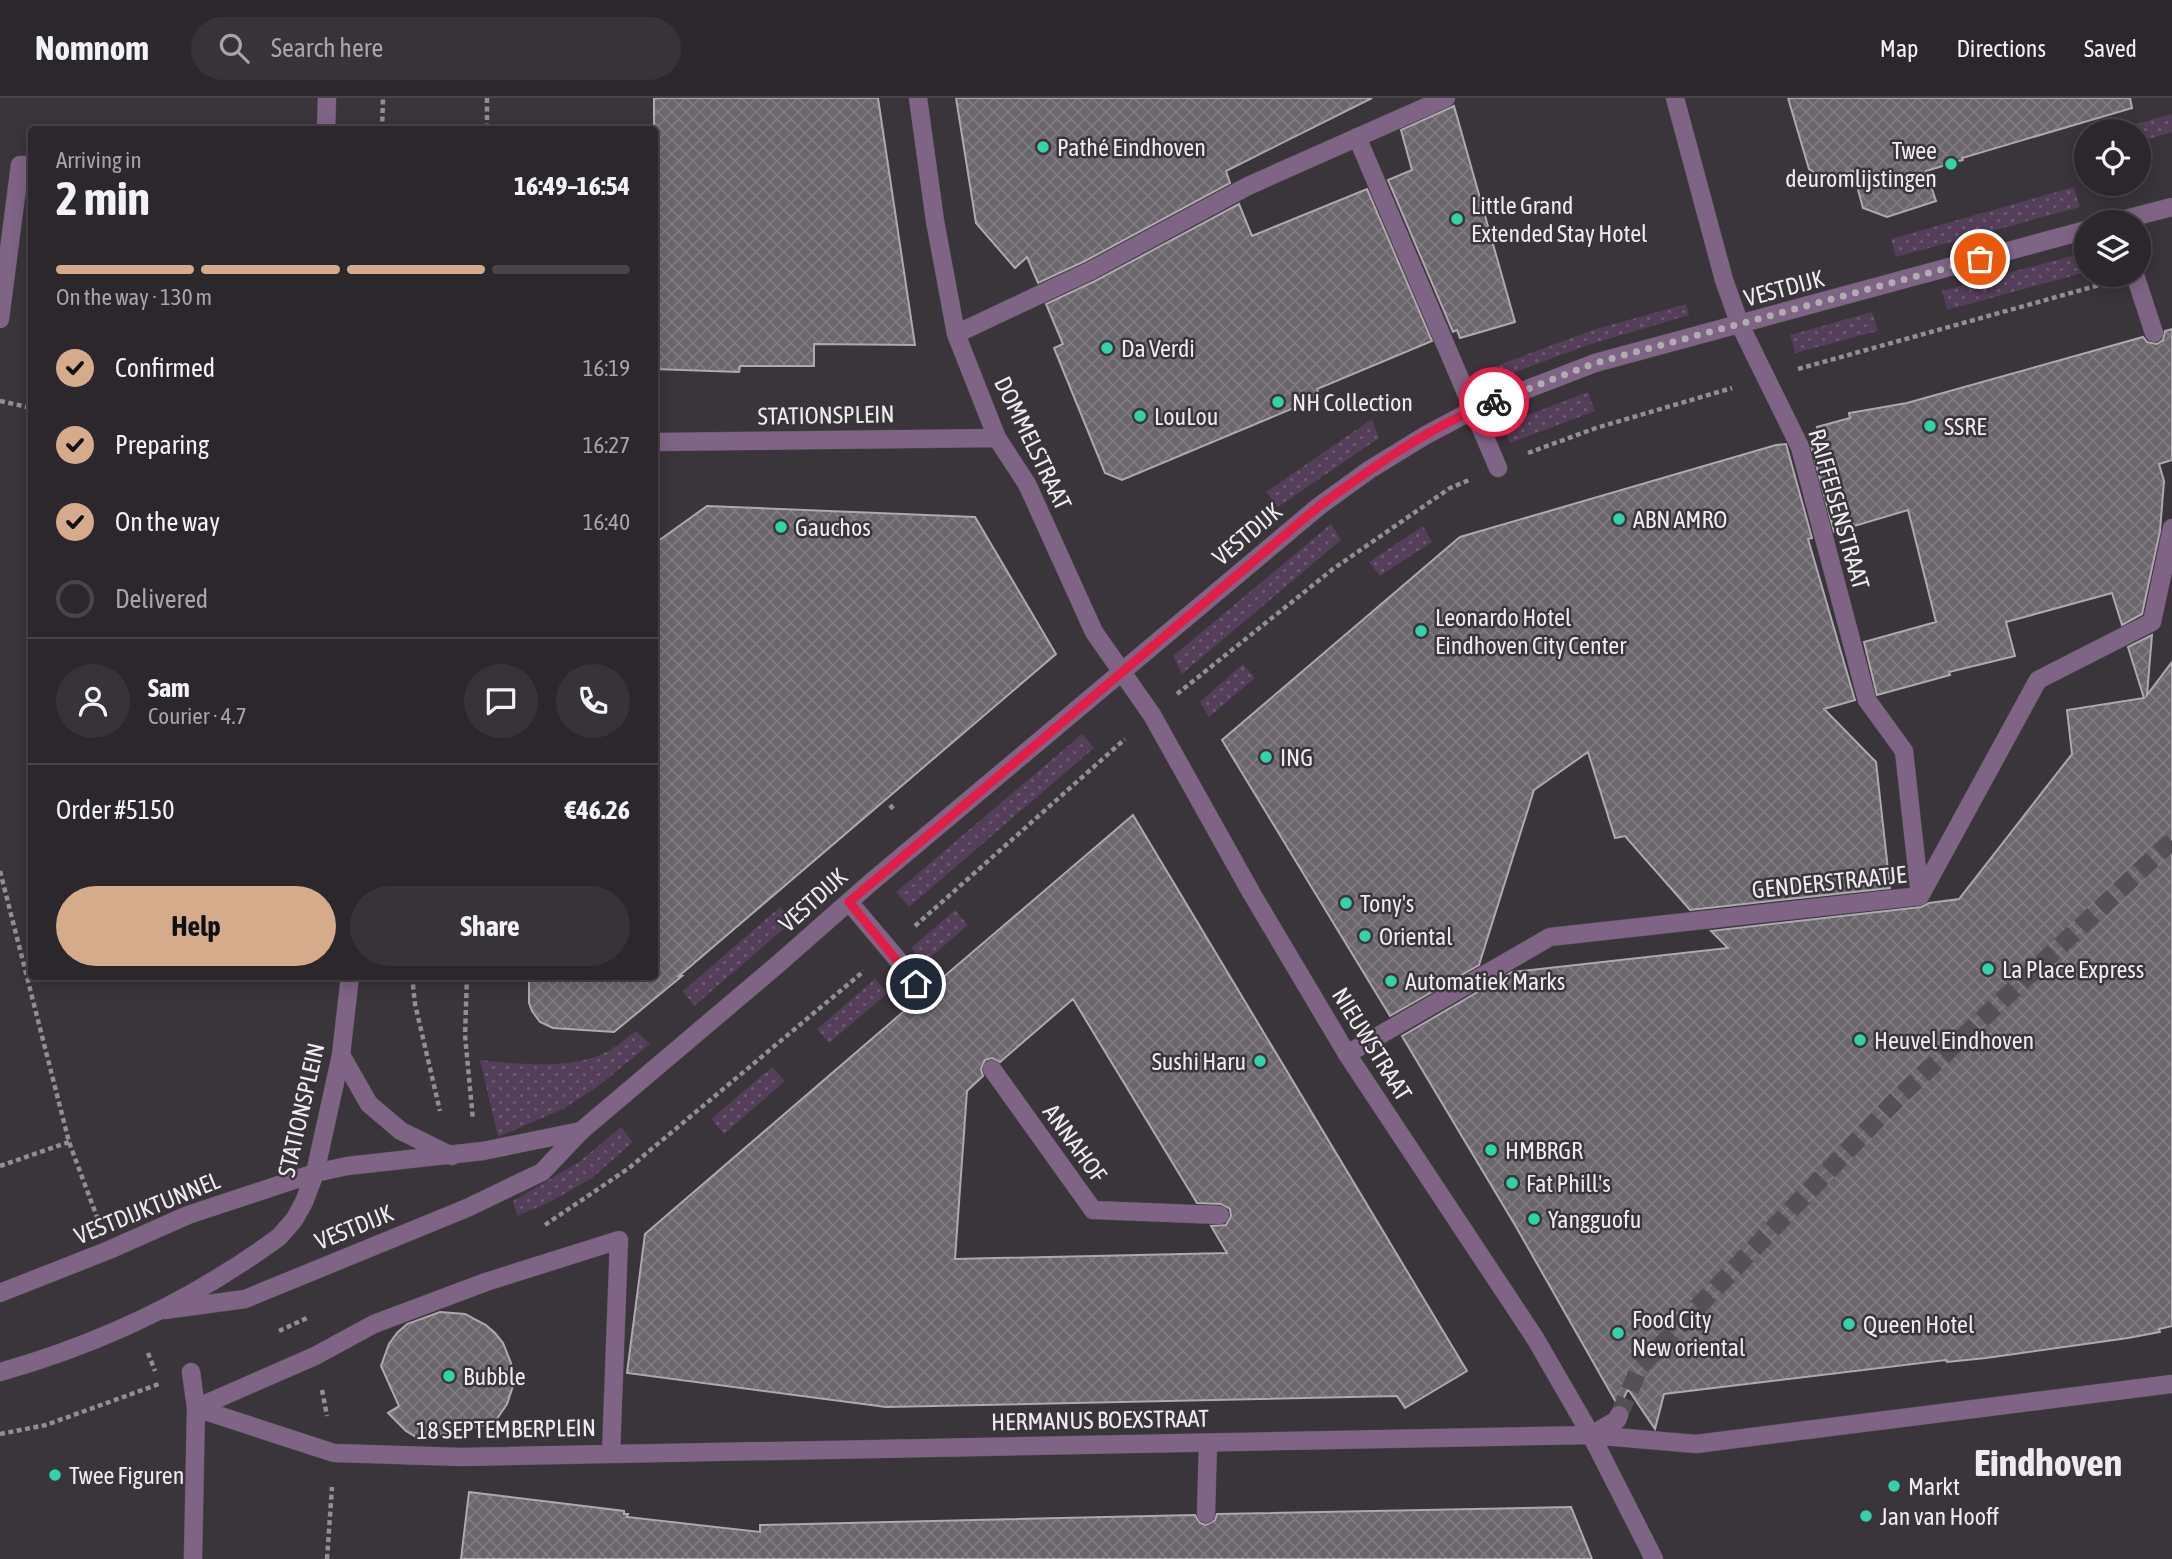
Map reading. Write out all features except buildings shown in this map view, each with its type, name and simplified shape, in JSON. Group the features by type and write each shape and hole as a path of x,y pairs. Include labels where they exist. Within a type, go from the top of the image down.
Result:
{"street":[{"path":"326,126 327,98"},
{"name":"DOMMELSTRAAT","path":"918,98 935,221 956,334 997,438 1027,484 1094,632 1121,673"},
{"path":"956,334 1090,271 1248,186 1446,98"},
{"name":"RAIFFEISENSTRAAT","path":"1675,98 1724,280 1741,325 1800,447 1867,700 1904,751 1920,896"},
{"path":"1357,137 1497,468"},
{"path":"0,319 20,165 28,165"},
{"path":"2151,213 2172,207"},
{"name":"VESTDIJK","path":"164,1310 245,1299 467,1208 542,1172 581,1131 1069,715 1318,507 1369,470 1426,435 1473,410 1595,363 2074,233"},
{"path":"2139,287 2154,333"},
{"name":"STATIONSPLEIN","path":"658,442 997,438"},
{"name":"GENDERSTRAATJE","path":"1347,1054 1550,937 1920,896 2038,680 2152,621 2172,528"},
{"name":"NIEUWSTRAAT","path":"1121,673 1152,715 1252,894 1347,1054 1535,1338 1591,1434 1654,1559"},
{"path":"849,902 925,992"},
{"name":"STATIONSPLEIN","path":"164,1310 279,1237 294,1220 304,1202 314,1173 341,1055 350,980"},
{"path":"341,1055 369,1104 401,1131 452,1156"},
{"name":"ANNAHOF","path":"992,1069 1093,1210 1220,1215"},
{"name":"VESTDIJK","path":"314,1173 347,1166 452,1156 581,1131"},
{"name":"VESTDIJKTUNNEL","path":"0,1293 188,1215 314,1173"},
{"name":"18 SEPTEMBERPLEIN","path":"619,1240 611,1453 462,1457 334,1452 196,1408 316,1356 374,1324 486,1282 619,1240"},
{"path":"0,1372 27,1365 164,1310"},
{"path":"191,1372 196,1408 193,1559"},
{"path":"1591,1434 1696,1444 2172,1384"},
{"path":"1591,1434 1617,1420 1619,1415"},
{"name":"HERMANUS BOEXSTRAAT","path":"611,1453 1591,1434"},
{"path":"1206,1514 1208,1443"}],"path":[{"path":"382,126 383,98"},
{"path":"487,98 487,126"},
{"path":"0,401 28,407"},
{"path":"544,1226 629,1168 888,950 1152,715 1333,569 1450,488"},
{"path":"0,872 69,1142 0,1166"},
{"path":"465,1035 467,980"},
{"path":"0,1434 46,1425 191,1372"}],"shaded area":[{"path":"2172,114 2172,132 2151,138 2151,120"},
{"path":"2074,187 2074,196 2077,196 2080,207 1896,257 1891,239"},
{"path":"2074,255 2074,275 1947,310 1942,291"},
{"path":"1686,304 1689,315 1585,346 1483,384 1477,373 1596,329"},
{"path":"1872,312 1878,331 1795,353 1790,335"},
{"path":"1588,392 1595,411 1510,443 1502,425"},
{"path":"1372,419 1379,438 1278,507 1266,492"},
{"path":"1331,524 1341,540 1182,674 1173,656"},
{"path":"1423,526 1432,542 1380,576 1369,562"},
{"path":"1243,664 1255,678 1209,717 1200,702"},
{"path":"1082,734 1094,748 909,907 896,892"},
{"path":"780,907 793,921 694,1006 683,991"},
{"path":"955,910 968,925 924,963 911,948"},
{"path":"875,979 888,993 829,1043 817,1029"},
{"path":"636,1031 650,1044 597,1087 563,1109 498,1137 480,1060 525,1064 571,1062 605,1053"},
{"path":"772,1067 785,1081 724,1134 711,1119"},
{"path":"621,1127 633,1142 592,1178 550,1202 517,1216 513,1201 579,1162"}],"tunnel":[{"path":"1619,1415 1640,1367 1899,1097 2172,841"}],"way so far":[{"path":"1494,402 1595,363 1980,259"}],"place":[{"name":"Pathé Eindhoven","path":"1043,147"},
{"name":"Twee deuromlijstingen","path":"1951,164"},
{"name":"Little Grand Extended Stay Hotel","path":"1457,219"},
{"name":"Da Verdi","path":"1107,348"},
{"name":"NH Collection","path":"1278,402"},
{"name":"LouLou","path":"1140,416"},
{"name":"SSRE","path":"1930,426"},
{"name":"ABN AMRO","path":"1619,519"},
{"name":"Gauchos","path":"781,527"},
{"name":"Leonardo Hotel Eindhoven City Center","path":"1421,631"},
{"name":"ING","path":"1266,757"},
{"name":"Tony's","path":"1346,903"},
{"name":"Oriental","path":"1365,936"},
{"name":"La Place Express","path":"1988,969"},
{"name":"Automatiek Marks","path":"1391,981"},
{"name":"Heuvel Eindhoven","path":"1860,1040"},
{"name":"Sushi Haru","path":"1260,1061"},
{"name":"HMBRGR","path":"1491,1150"},
{"name":"Fat Phill's","path":"1512,1183"},
{"name":"Yangguofu","path":"1534,1219"},
{"name":"Queen Hotel","path":"1849,1324"},
{"name":"Food City New oriental","path":"1618,1333"},
{"name":"Bubble","path":"449,1376"},
{"name":"Twee Figuren","path":"55,1475"},
{"name":"Markt","path":"1894,1486"},
{"name":"Jan van Hooff","path":"1866,1516"}],"district":[{"name":"Eindhoven","path":"2048,1462"}],"route":[{"path":"916,984 849,902 1318,507 1369,470 1426,435 1494,402"}]}
